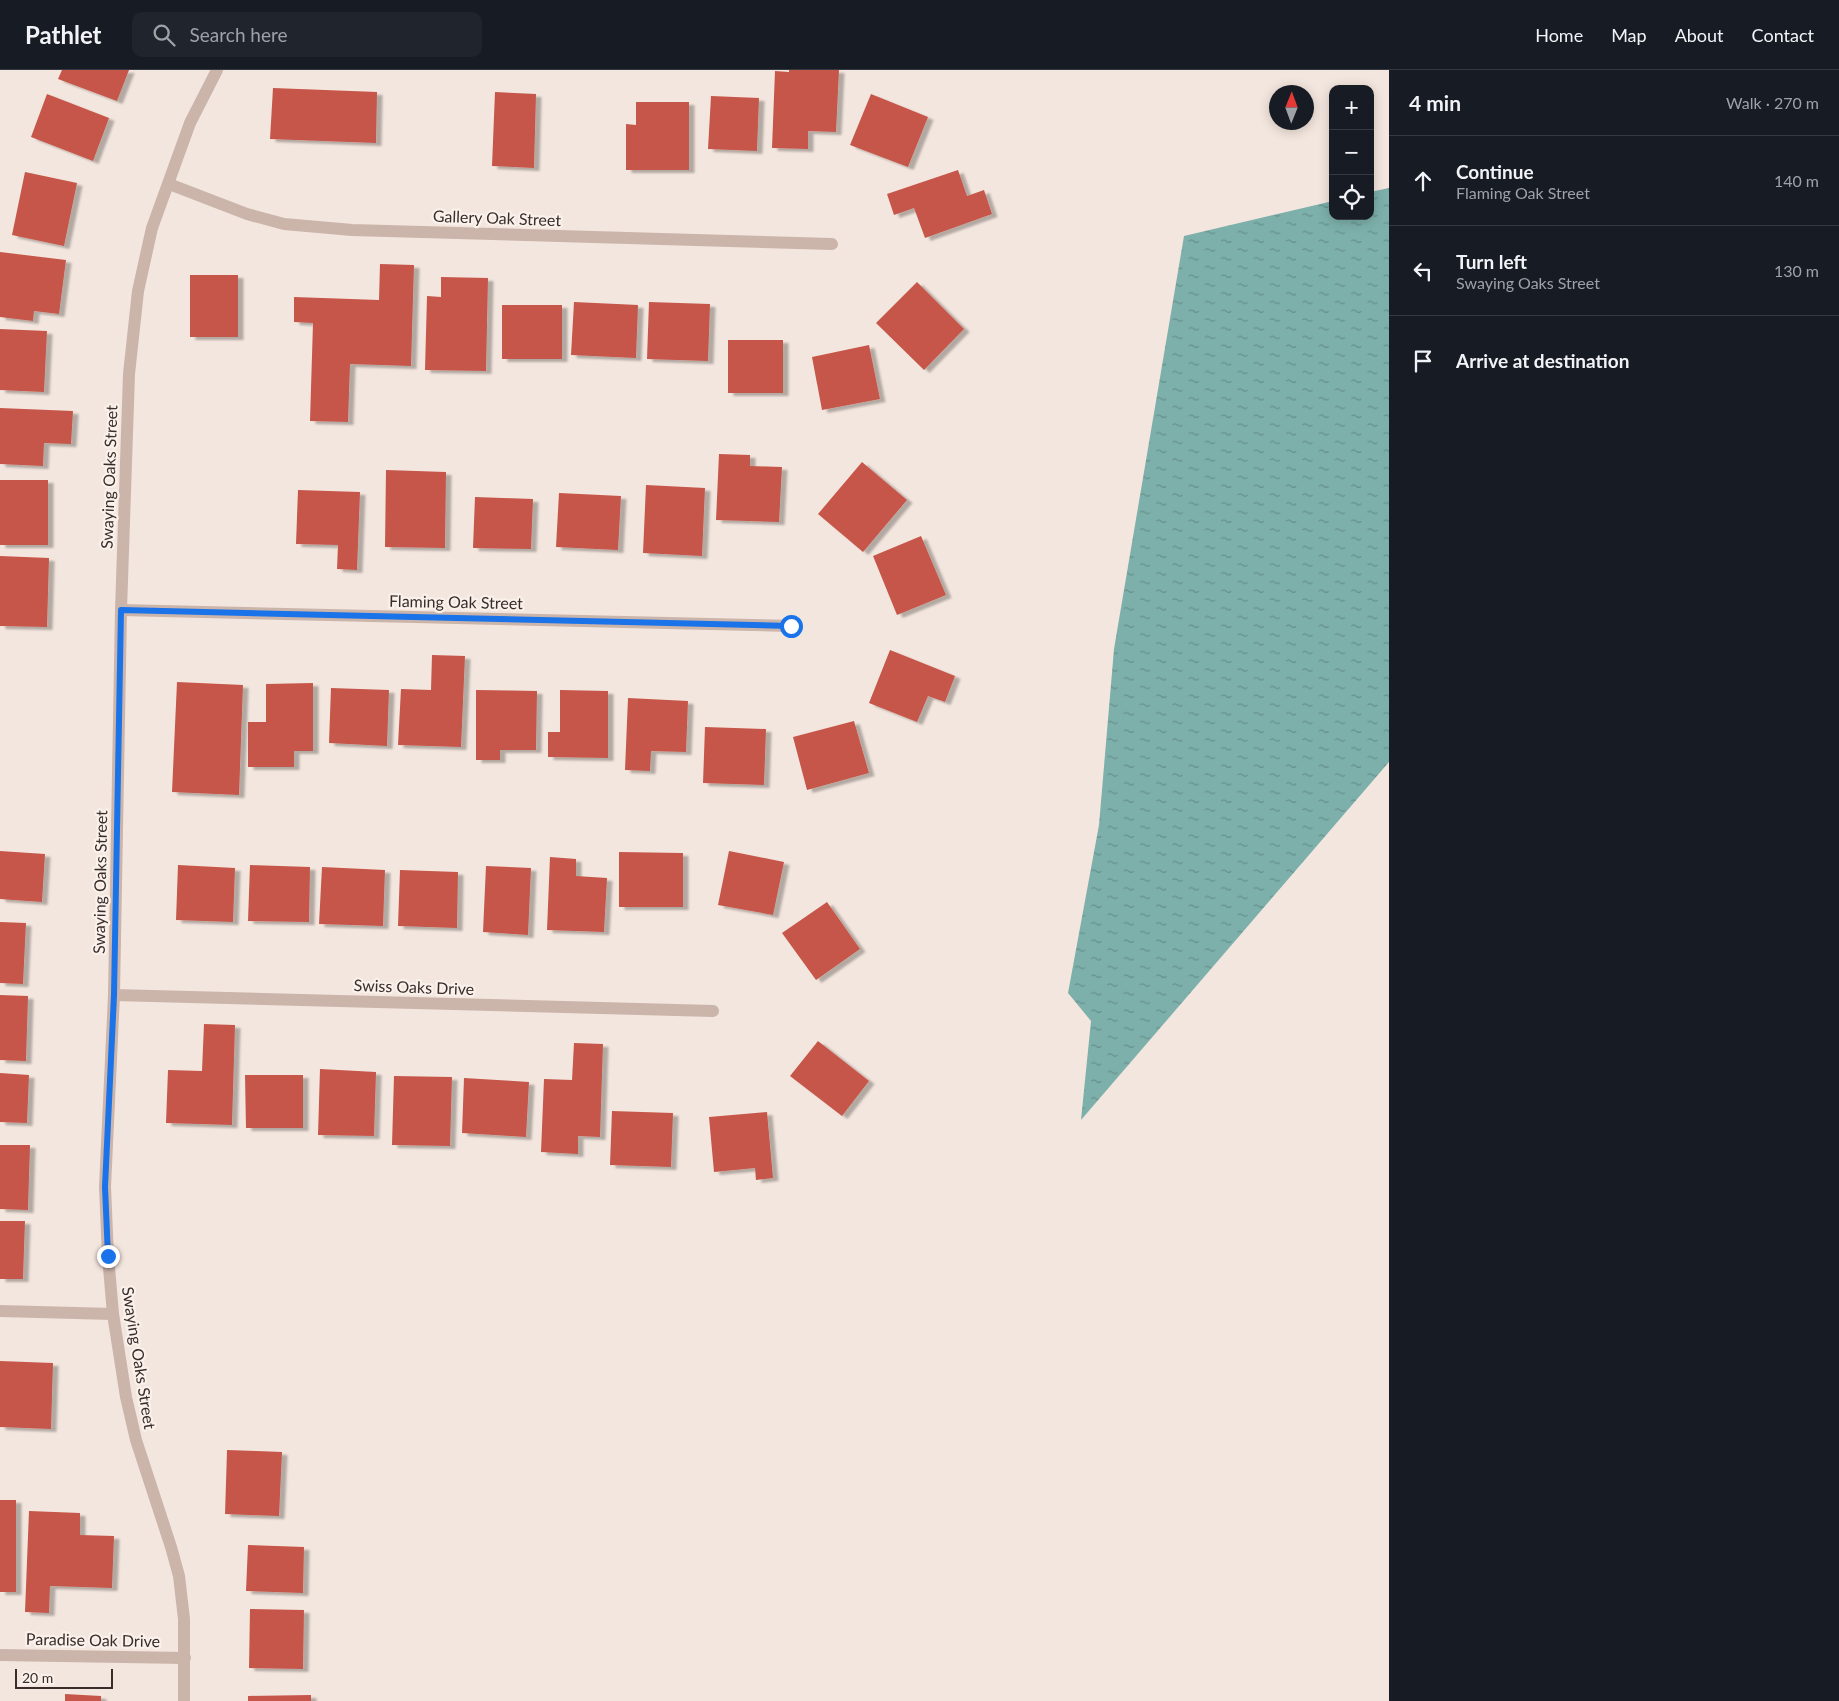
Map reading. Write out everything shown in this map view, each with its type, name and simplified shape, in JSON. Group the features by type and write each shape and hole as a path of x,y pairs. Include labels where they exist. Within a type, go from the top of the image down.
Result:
{"street":[{"name":"Swaying Oaks Street","path":"184,1701 184,1620 179,1576 136,1440 126,1397 113,1314 105,1187 114,995 121,610 129,374 140,282 152,228 190,123 217,70"},
{"name":"Gallery Oak Street","path":"169,184 247,214 284,224 352,230 832,244"},
{"name":"Flaming Oak Street","path":"121,610 791,626"},
{"name":"Swiss Oaks Drive","path":"114,995 713,1011"},
{"path":"0,1311 113,1314"},
{"name":"Paradise Oak Drive","path":"0,1654 185,1658"}],"water":[{"path":"1389,188 1389,762 1081,1120 1091,1021 1068,993 1099,825 1114,649 1184,236 1329,202 1329,220 1374,220 1374,191"}],"building":[{"path":"62,70 129,70 117,101 58,79"},
{"path":"789,70 839,70 836,132 808,131 808,149 772,148 775,71 789,72"},
{"path":"273,88 377,92 376,143 270,139"},
{"path":"495,92 536,94 534,168 492,166"},
{"path":"47,94 109,118 93,161 31,137"},
{"path":"871,94 928,117 908,167 850,145"},
{"path":"711,96 759,98 757,151 708,149"},
{"path":"636,102 689,102 689,170 626,170 626,124 636,125"},
{"path":"958,170 967,196 984,190 992,214 925,238 914,208 894,215 887,194"},
{"path":"25,172 77,183 64,246 12,235"},
{"path":"0,252 66,260 59,314 34,311 33,321 0,317"},
{"path":"380,264 414,265 411,366 350,364 348,422 310,421 313,323 294,322 294,297 379,300"},
{"path":"190,275 238,275 238,337 190,337"},
{"path":"441,277 488,278 486,371 425,370 427,296 441,297"},
{"path":"917,282 964,329 924,370 876,323"},
{"path":"574,302 638,305 636,358 571,355"},
{"path":"649,302 710,304 708,361 647,359"},
{"path":"502,305 562,305 562,359 502,359"},
{"path":"0,329 47,331 44,392 0,390"},
{"path":"728,340 783,340 783,393 728,393"},
{"path":"869,345 880,399 822,410 812,357"},
{"path":"0,408 73,411 71,444 44,443 43,466 0,464"},
{"path":"719,454 750,455 750,466 782,467 779,522 716,520"},
{"path":"862,462 907,500 863,552 818,514"},
{"path":"386,470 446,472 445,548 385,547"},
{"path":"0,480 48,480 48,545 0,545"},
{"path":"646,485 705,488 702,556 643,553"},
{"path":"298,490 360,492 357,570 337,569 338,545 296,544"},
{"path":"559,493 621,496 618,550 556,547"},
{"path":"475,497 533,499 531,549 473,548"},
{"path":"921,536 946,595 897,615 873,556"},
{"path":"0,556 49,558 47,627 0,626"},
{"path":"890,650 955,676 945,702 928,696 917,722 869,703"},
{"path":"432,655 465,656 461,747 398,745 401,689 431,690"},
{"path":"177,682 243,685 239,795 172,792"},
{"path":"313,683 313,751 294,751 294,767 248,767 248,722 266,722 266,684"},
{"path":"331,688 389,690 387,746 329,743"},
{"path":"476,690 537,691 536,750 500,750 500,760 476,760"},
{"path":"560,690 608,691 608,758 548,757 548,732 560,732"},
{"path":"628,698 688,701 686,752 651,751 650,771 625,770"},
{"path":"854,721 869,773 807,790 793,737"},
{"path":"705,727 766,729 764,785 703,783"},
{"path":"0,851 45,854 42,902 0,899"},
{"path":"729,851 784,862 773,915 718,905"},
{"path":"619,852 683,853 683,907 619,907"},
{"path":"550,857 576,859 576,876 607,878 604,932 547,930"},
{"path":"178,865 235,868 233,922 176,920"},
{"path":"250,865 310,867 309,922 248,921"},
{"path":"486,866 531,868 528,935 483,932"},
{"path":"322,867 385,870 383,926 319,924"},
{"path":"400,870 458,872 457,928 398,926"},
{"path":"827,902 860,949 816,980 782,933"},
{"path":"0,922 26,923 23,984 0,983"},
{"path":"0,995 28,996 26,1061 0,1060"},
{"path":"204,1024 235,1025 232,1125 166,1123 168,1070 202,1071"},
{"path":"818,1041 869,1081 842,1116 790,1076"},
{"path":"574,1043 603,1044 600,1137 578,1136 578,1154 541,1152 544,1079 572,1080"},
{"path":"320,1069 376,1072 374,1136 318,1135"},
{"path":"0,1073 29,1075 27,1123 0,1122"},
{"path":"245,1075 303,1075 303,1128 246,1128"},
{"path":"394,1076 452,1077 450,1146 392,1145"},
{"path":"464,1078 529,1082 526,1137 462,1133"},
{"path":"612,1111 673,1113 671,1167 610,1165"},
{"path":"767,1112 773,1178 756,1180 755,1168 714,1172 709,1117"},
{"path":"0,1145 30,1145 28,1210 0,1209"},
{"path":"0,1221 25,1221 23,1279 0,1279"},
{"path":"0,1361 53,1363 51,1429 0,1427"},
{"path":"227,1450 282,1452 279,1516 225,1514"},
{"path":"0,1500 16,1500 16,1592 0,1592"},
{"path":"29,1511 80,1513 80,1535 114,1536 112,1588 50,1586 49,1613 25,1612"},
{"path":"248,1545 304,1547 303,1593 246,1591"},
{"path":"250,1609 304,1610 303,1669 249,1668"},
{"path":"65,1694 101,1696 101,1701 65,1701"},
{"path":"311,1695 311,1701 248,1701 248,1696"}],"route":[{"path":"108,1256 105,1187 114,995 121,610 791,626"}]}
